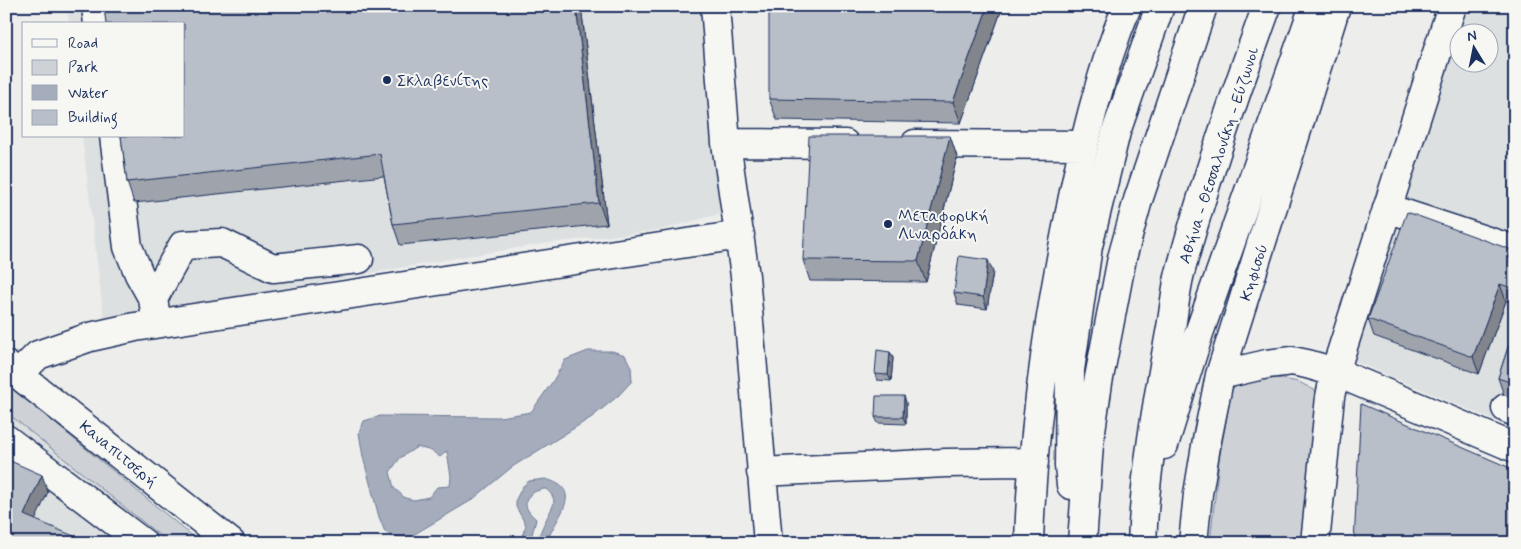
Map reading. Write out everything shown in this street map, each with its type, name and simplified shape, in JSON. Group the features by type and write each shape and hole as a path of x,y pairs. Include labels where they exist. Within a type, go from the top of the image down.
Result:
{"main road":[{"path":"96,6 98,22"},
{"path":"715,6 726,143 740,235 748,309 768,543"},
{"path":"1030,543 1034,462 1048,340 1060,260 1084,145 1117,31 1127,6"},
{"path":"1078,543 1069,466 1070,370 1088,246 1116,132 1160,6"},
{"path":"1082,543 1089,444 1098,383 1122,258 1138,200 1203,6"},
{"name":"Αθήνα - Θεσσαλονίκη - Εύζωνοι","path":"1142,543 1149,453 1158,392 1180,276 1195,218 1267,6"},
{"path":"1144,511 1199,333 1314,6"},
{"name":"Κηφισού","path":"1193,543 1206,440 1220,375 1336,6"},
{"path":"1315,543 1330,397 1335,372 1452,6"},
{"path":"114,138 128,246 155,311"},
{"path":"726,143 865,144"},
{"path":"895,144 1084,145"},
{"path":"1387,208 1515,250"},
{"path":"12,369 38,355 90,337 135,326 155,311 740,235"},
{"path":"155,311 183,245 222,243 273,268 359,258"},
{"path":"1220,375 1267,364 1286,362 1307,364 1335,372 1515,448"},
{"name":"Καναπιτσερή","path":"12,369 231,543"},
{"path":"6,439 144,543"},
{"path":"762,472 1034,462"}],"shaded area":[{"path":"67,6 702,6 723,213 661,230 550,243 468,256 104,320 82,138 185,138 185,22 69,22"},
{"path":"1465,6 1515,6 1515,429 1356,362 1353,359 1448,60 1448,72 1498,72 1498,22 1460,22"},
{"path":"6,412 169,543 6,543"}],"green space":[{"path":"1277,378 1299,382 1318,392 1301,543 1210,543 1219,460 1232,388 1247,383"},
{"path":"6,381 201,543 169,543 6,412"}],"water":[{"path":"588,351 612,351 625,355 631,367 632,381 618,396 592,417 512,467 472,500 408,538 392,536 385,532 379,517 363,457 359,433 364,421 380,416 500,417 531,412 565,360","holes":["417,447 432,451 440,457 447,451 451,477 450,486 437,487 429,497 414,500 405,498 394,488 390,472 400,458"]},
{"path":"545,479 558,484 565,490 564,506 547,543 538,543 554,500 546,489 536,491 530,495 526,505 536,519 532,543 523,543 522,536 526,525 516,507 516,499 523,486 529,481"}],"building":[{"name":"Σκλαβενίτης","path":"104,6 576,6 599,203 393,224 380,154 127,182 121,138 185,138 185,22 106,22"},
{"path":"769,6 988,6 953,102 769,99"},
{"path":"809,136 950,136 918,261 803,260"},
{"path":"1407,212 1512,250 1509,258 1515,259 1515,281 1512,288 1500,284 1473,357 1368,319"},
{"path":"959,256 988,260 983,297 954,293"},
{"path":"1515,326 1515,384 1498,378"},
{"path":"877,350 890,352 888,375 875,374"},
{"path":"876,396 904,396 903,417 875,417"},
{"path":"1361,404 1515,470 1515,543 1354,543"},
{"path":"6,459 42,475 24,515 90,543 6,543"}],"place":[{"name":"Σκλαβενίτης","path":"387,80"},
{"name":"Μεταφορική Λιναρδάκη","path":"888,224"}]}
